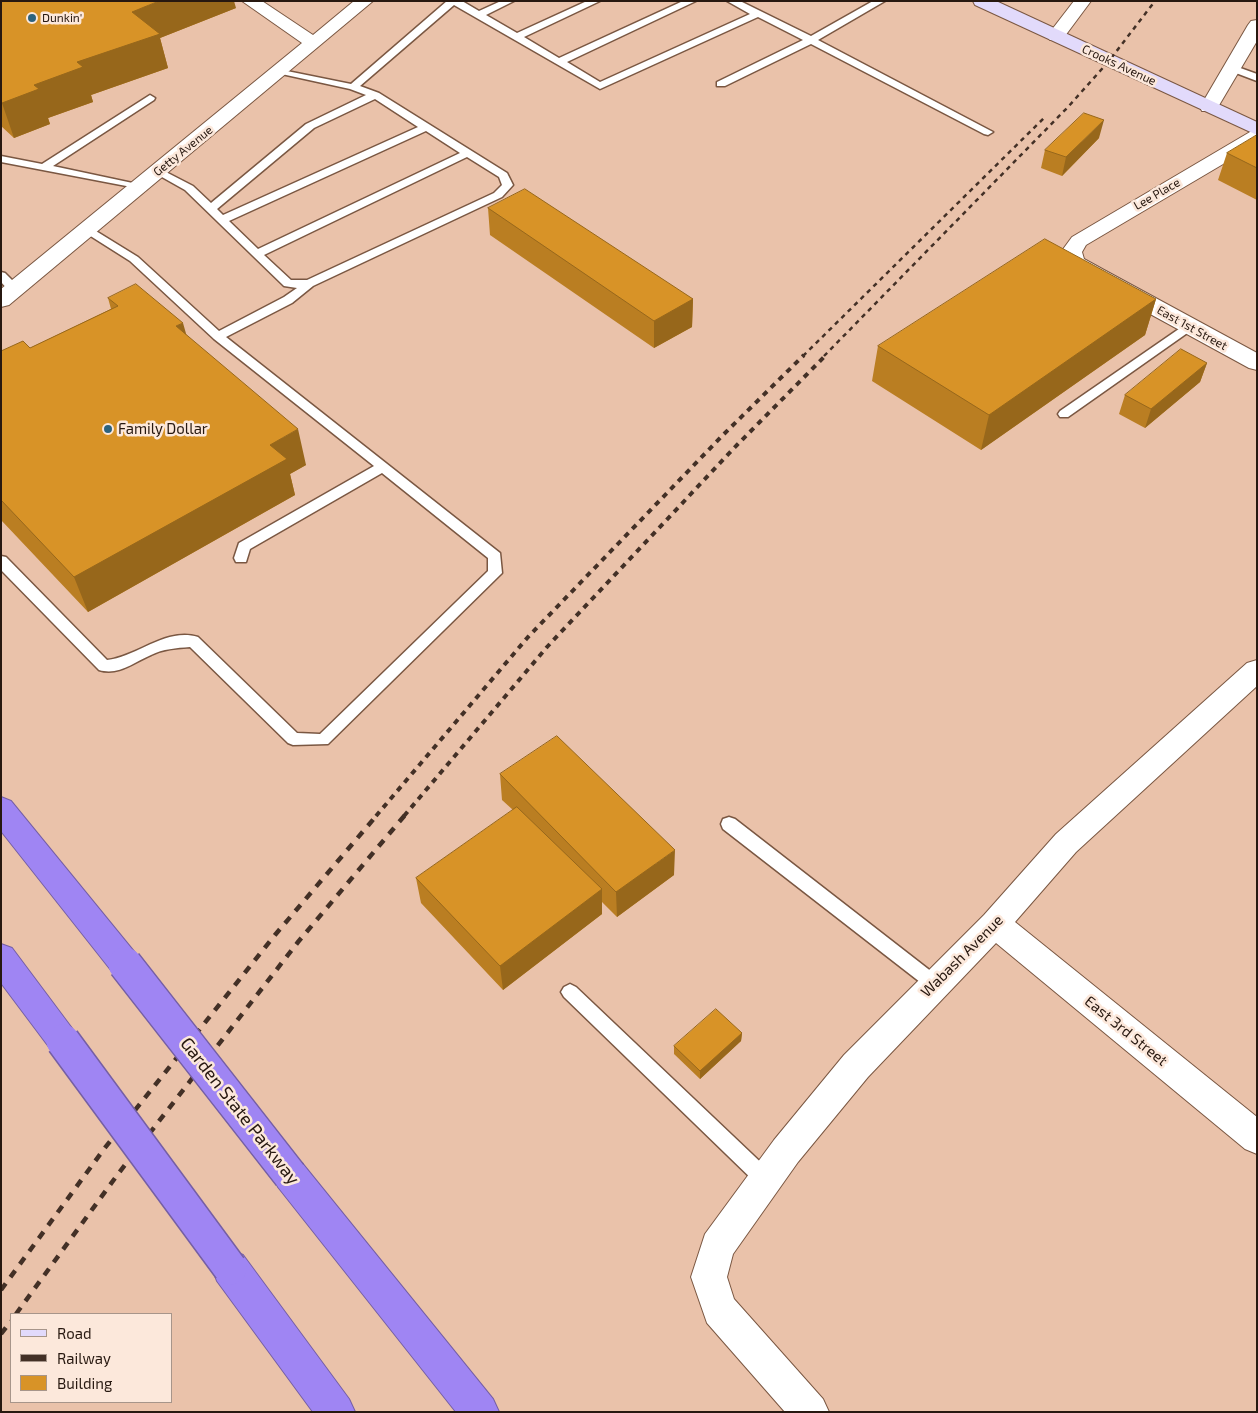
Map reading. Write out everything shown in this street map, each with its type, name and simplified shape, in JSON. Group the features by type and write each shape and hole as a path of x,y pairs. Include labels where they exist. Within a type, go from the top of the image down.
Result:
{"highway":[{"name":"Garden State Parkway","path":"1,809 480,1412"},
{"path":"1,958 336,1412"}],"street":[{"path":"250,1 314,43"},
{"name":"Getty Avenue","path":"6,288 87,230 365,1"},
{"name":"Crooks Avenue","path":"981,1 1257,129"},
{"path":"1056,36 1083,1"},
{"path":"1209,107 1257,25"},
{"name":"Lee Place","path":"1075,262 1071,252 1079,241 1257,136"},
{"name":"East 1st Street","path":"1075,262 1257,363"},
{"name":"Wabash Avenue","path":"810,1412 720,1310 709,1277 717,1246 786,1151 856,1066 995,924 1066,843 1256,671"},
{"name":"East 3rd Street","path":"995,924 1257,1138"}],"lane":[{"path":"353,87 454,1 600,86 757,14"},
{"path":"479,15 509,1"},
{"path":"516,37 595,1"},
{"path":"559,62 691,1"},
{"path":"732,1 988,132"},
{"path":"721,84 811,40 880,1"},
{"path":"1232,68 1257,78"},
{"path":"218,336 288,300 309,284 498,195 508,185 503,175 376,95 353,87 281,71"},
{"path":"211,209 310,126 376,95"},
{"path":"43,168 150,98"},
{"path":"221,220 426,127"},
{"path":"257,254 468,153"},
{"path":"1,159 138,187"},
{"path":"158,172 189,188 288,284 309,284"},
{"path":"1,561 104,666 122,664 145,651 166,644 193,641 293,739 323,740 495,573 495,556 218,336 134,259 87,230"},
{"path":"1064,414 1189,326"},
{"path":"241,558 244,546 383,467"},
{"path":"729,824 935,984"},
{"path":"570,992 765,1180"}],"building":[{"path":"1,1 159,1 132,12 160,34 77,62 83,67 34,85 39,89 2,103"},
{"path":"1084,113 1104,120 1066,157 1045,150"},
{"path":"1257,135 1257,168 1227,153"},
{"path":"525,189 693,299 654,321 488,208"},
{"path":"1045,239 1156,299 989,415 878,346"},
{"path":"136,284 183,323 176,326 298,429 270,445 287,459 74,577 1,500 1,351 23,341 30,348 118,306 108,298"},
{"path":"1181,349 1207,363 1151,409 1125,395"},
{"path":"557,736 675,850 616,892 500,774"},
{"path":"517,807 602,889 500,966 416,878"},
{"path":"716,1009 742,1033 700,1071 674,1046"}],"railway":[{"path":"824,356 1068,107 1109,61 1155,1"},
{"path":"803,356 1046,116"},
{"path":"376,816 528,637 722,436 804,355"},
{"path":"404,816 547,647 736,446 826,355"},
{"path":"1,1290 104,1149 275,935 377,815"},
{"path":"17,1313 118,1174 298,942 405,815"},
{"path":"1,1334 10,1322"}],"place":[{"name":"Dunkin'","path":"32,18"},
{"name":"Family Dollar","path":"108,429"}]}
